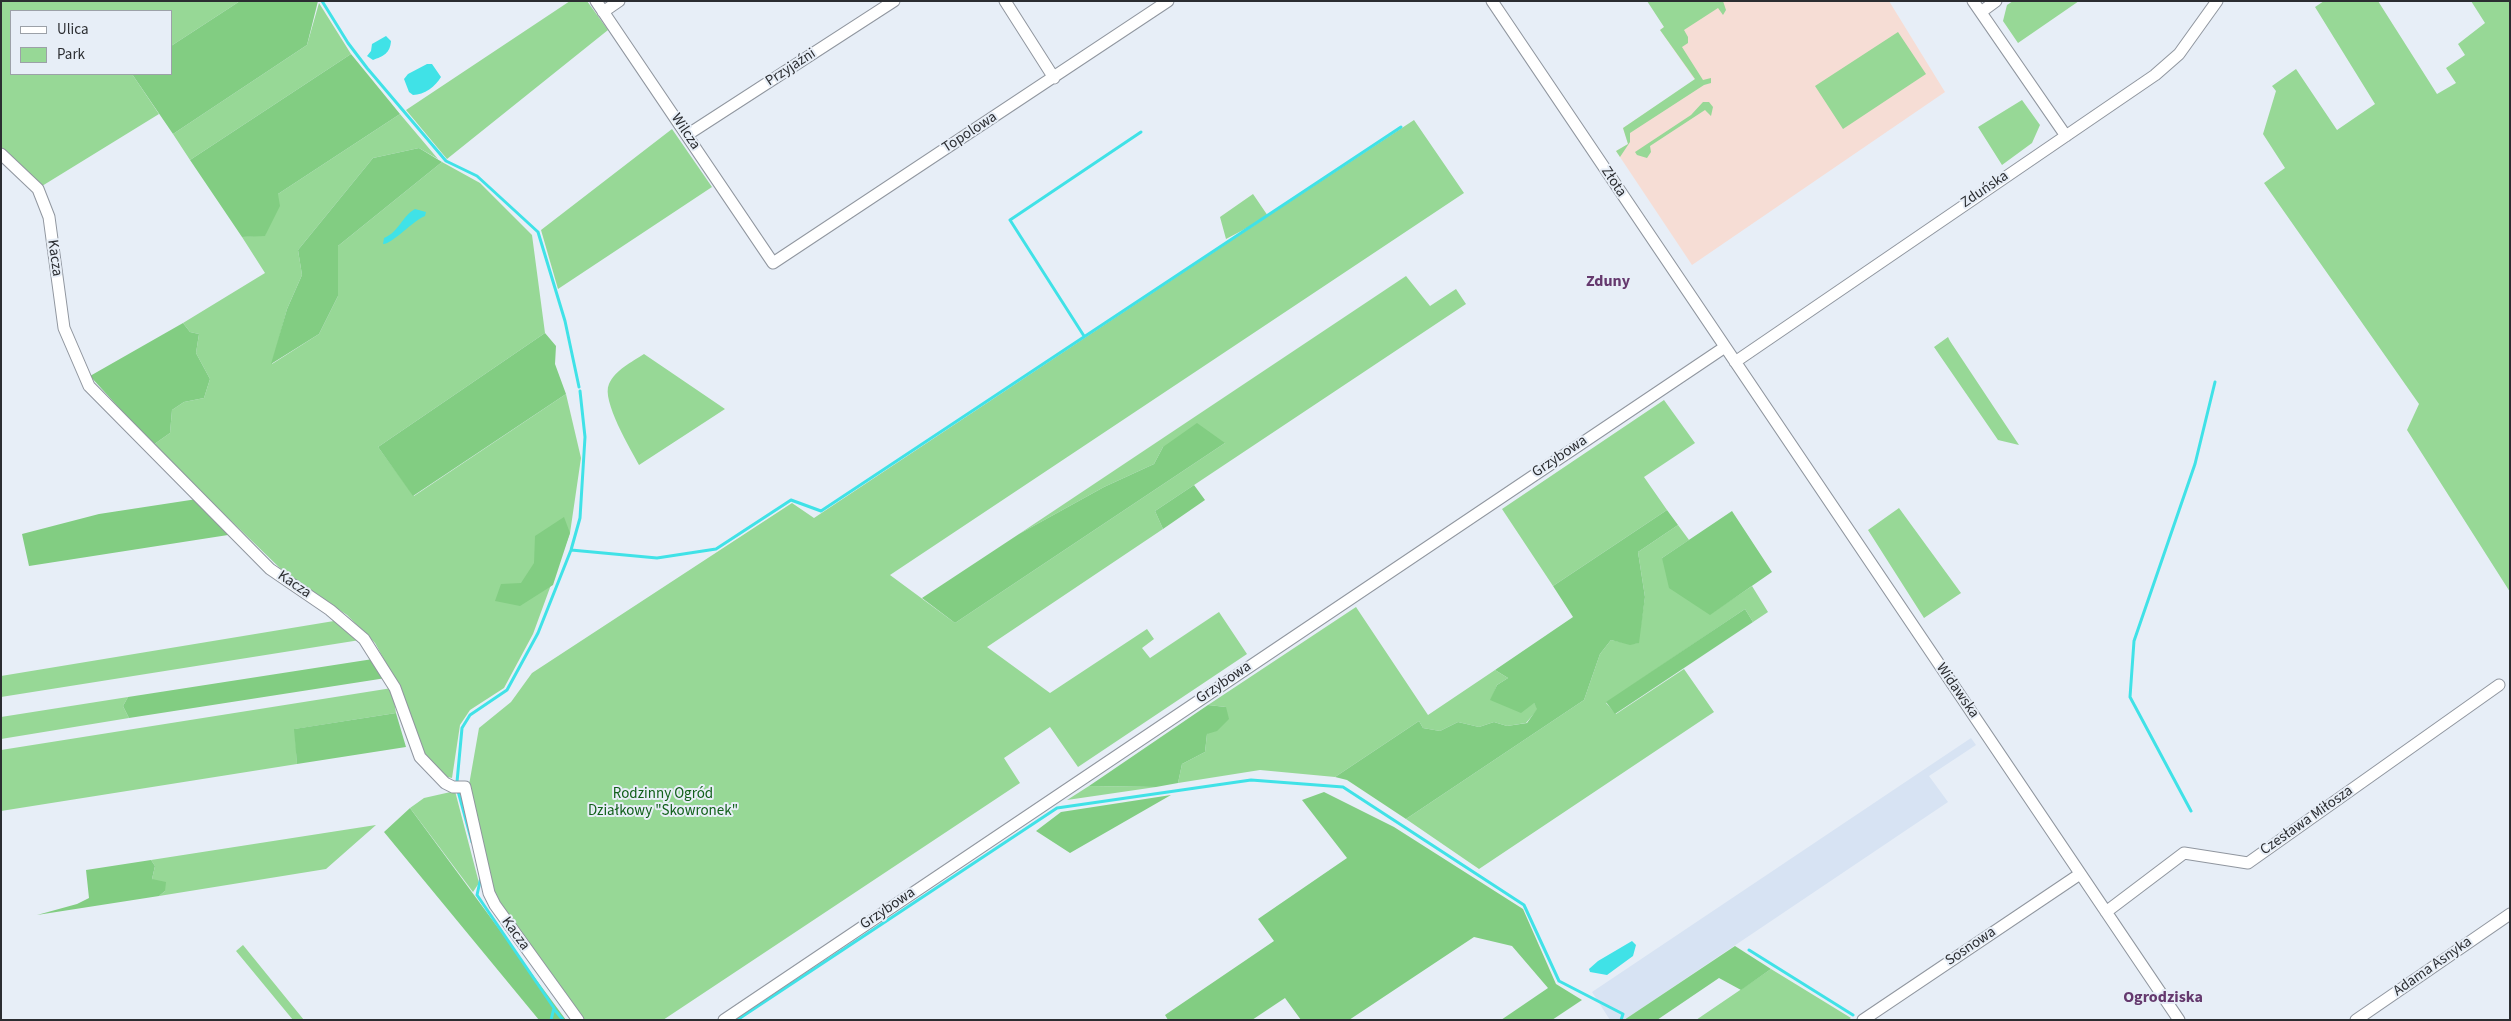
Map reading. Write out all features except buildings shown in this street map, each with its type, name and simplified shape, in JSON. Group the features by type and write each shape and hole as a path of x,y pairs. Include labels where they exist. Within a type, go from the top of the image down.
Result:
{"street":[{"name":"Wilcza","path":"596,1 773,263"},
{"path":"603,12 619,1"},
{"name":"Przyjaźni","path":"687,135 894,1"},
{"path":"1005,1 1054,78"},
{"name":"Topolowa","path":"773,263 1054,78 1151,6 1168,1"},
{"name":"Złota","path":"1492,1 1735,362"},
{"path":"1973,1 2066,136"},
{"path":"1980,12 1996,1"},
{"name":"Zduńska","path":"1735,362 2169,64 2191,39 2217,1"},
{"name":"Kacza","path":"1,154 38,189 48,217 64,328 89,386 270,569 330,610 364,639 395,688 420,757 445,783 454,787 464,786 489,893 494,906 578,1020"},
{"name":"Grzybowa","path":"724,1020 1725,347"},
{"name":"Widawska","path":"1735,362 2179,1020"},
{"name":"Czesława Miłosza","path":"2106,912 2184,853 2248,863 2499,686"},
{"name":"Sosnowa","path":"1862,1020 2080,874"},
{"name":"Adama Asnyka","path":"2356,1020 2510,914"}],"shaded area":[{"path":"1702,1 1889,1 1945,92 1692,265 1616,151 1628,144 1623,128 1695,80 1660,30"},
{"path":"1971,738 1976,745 1929,776 1948,802 1624,1020 1610,1020 1592,992"}],"green space":[{"path":"1,1 240,1 172,45 172,10 10,10 10,75 133,75 159,114 42,186 1,148"},
{"path":"240,1 318,1 307,45 173,134 133,75 172,75 172,45"},
{"path":"570,1 587,1 608,30 447,159 406,110"},
{"path":"1647,1 1723,1 1726,10 1723,15 1718,8 1684,30 1688,37 1688,43 1682,47 1703,80 1711,78 1711,83 1704,85 1630,133 1630,142 1620,157 1616,151 1628,144 1623,128 1695,79 1660,30 1664,27"},
{"path":"2013,1 2079,1 2018,43 2003,21 2007,5"},
{"path":"2324,1 2378,1 2437,94 2456,83 2446,68 2465,55 2458,44 2485,23 2471,1 2510,1 2510,592 2407,430 2419,404 2264,183 2285,168 2263,134 2276,91 2272,86 2296,69 2337,130 2375,104 2315,7"},
{"path":"319,3 351,54 190,160 173,134 307,45"},
{"path":"1898,32 1926,74 1843,129 1815,86"},
{"path":"351,54 400,114 278,194 280,206 265,236 242,237 190,160"},
{"path":"2022,100 2040,125 2032,143 2002,165 1978,127"},
{"path":"1703,102 1709,102 1713,107 1711,116 1705,110 1650,146 1651,152 1647,158 1637,155 1635,152 1691,115"},
{"path":"400,114 438,159 419,148 373,158 298,250 302,275 287,309 272,364 319,334 338,296 338,246 442,162 480,183 532,235 545,333 378,447 414,496 566,394 581,458 570,533 533,634 504,688 470,710 460,725 452,778 443,776 423,753 399,687 375,643 347,615 286,574 153,445 170,433 172,410 184,402 204,398 210,379 196,353 199,334 190,332 183,323 265,273 242,237 265,235 278,194"},
{"name":"Rodzinny Ogród Działkowy \"Skowronek\"","path":"1414,120 1464,193 890,575 955,623 1225,443 1163,447 1154,464 1104,487 1019,534 1406,276 1430,306 1456,289 1466,304 1155,511 1163,529 987,647 1050,693 1147,629 1154,639 1142,648 1150,658 1219,612 1247,654 1078,767 1050,727 1004,758 1020,783 663,1020 582,1020 495,895 469,785 479,728 511,702 532,673 792,503 814,518 1262,220 1226,239 1220,217 1253,194 1268,216"},
{"path":"672,129 712,187 558,289 541,230"},
{"path":"419,148 442,162 338,246 338,296 319,334 271,364 287,309 302,275 298,250 373,158"},
{"path":"183,323 190,332 199,334 196,353 210,379 204,398 184,402 172,410 170,433 153,445 90,376"},
{"path":"545,333 556,346 555,364 566,394 413,496 378,447"},
{"path":"1948,337 2019,445 1998,440 1934,347"},
{"path":"644,354 725,409 639,465 618,425 609,401 608,391 609,384 615,375"},
{"path":"1664,400 1695,443 1644,477 1667,510 1553,586 1502,509"},
{"path":"1197,423 1225,443 955,623 922,598 1019,534 1104,487 1154,464 1163,447"},
{"path":"1194,485 1205,500 1163,529 1155,511"},
{"path":"197,499 228,535 29,566 22,534 99,514"},
{"path":"1899,508 1961,593 1924,618 1868,530"},
{"path":"1667,510 1678,525 1638,552 1645,597 1639,643 1630,645 1611,640 1600,654 1584,700 1406,819 1347,780 1335,777 1419,721 1423,728 1440,731 1458,722 1479,727 1494,722 1507,726 1527,723 1537,709 1534,703 1521,713 1490,700 1497,685 1508,678 1495,670 1573,617 1553,586"},
{"path":"1732,511 1772,572 1710,615 1669,588 1662,558"},
{"path":"564,517 570,533 553,585 520,606 495,601 501,584 521,583 534,563 535,536"},
{"path":"1678,525 1689,540 1662,558 1710,614 1752,586 1768,612 1753,622 1745,609 1606,703 1616,714 1684,669 1714,712 1479,869 1406,819 1584,700 1600,654 1611,640 1630,644 1638,643 1645,597 1638,552"},
{"path":"1356,607 1428,715 1495,670 1508,678 1497,685 1491,700 1534,703 1538,709 1526,723 1507,726 1494,722 1479,727 1458,722 1440,731 1423,728 1419,721 1335,777 1260,770 1178,783 1182,764 1205,752 1207,734 1226,707 1208,705"},
{"path":"1745,609 1753,622 1615,714 1606,702"},
{"path":"340,620 360,640 1,697 1,676"},
{"path":"373,659 386,678 129,718 123,706 128,697"},
{"path":"392,688 396,713 295,729 297,764 1,811 1,750"},
{"path":"128,697 123,706 129,718 1,739 1,717"},
{"path":"1208,705 1226,707 1229,719 1217,731 1207,734 1205,752 1182,764 1178,783 1156,787 1089,786"},
{"path":"396,713 406,747 297,764 294,729"},
{"path":"1089,786 1156,787 1067,800"},
{"path":"455,791 479,883 473,892 410,808 424,798"},
{"path":"1324,792 1394,827 1523,909 1556,984 1582,1000 1552,1020 1501,1020 1548,988 1512,946 1474,937 1349,1020 1301,1020 1285,998 1252,1020 1168,1020 1165,1015 1274,941 1258,919 1347,858 1302,800"},
{"path":"1171,795 1070,853 1036,831 1061,812"},
{"path":"410,808 566,1020 539,1020 384,832"},
{"path":"376,825 326,869 159,896 165,891 152,879 155,866 151,860"},
{"path":"151,860 155,866 152,879 166,882 165,891 159,896 37,915 77,904 89,898 86,870"},
{"path":"243,945 304,1020 293,1020 236,951"},
{"path":"1735,946 1771,969 1741,990 1719,978 1657,1020 1624,1020"},
{"path":"1771,969 1851,1018 1848,1020 1696,1020"}],"water":[{"path":"386,36 391,41 388,52 373,60 367,56 371,51 372,44"},
{"path":"427,64 432,64 441,77 429,89 413,95 409,92 404,79 408,74"},
{"path":"415,209 426,212 425,216 391,241 383,244 384,238 393,232"},
{"path":"1632,941 1636,945 1633,956 1607,975 1590,972 1589,969 1598,961"}],"waterway":[{"path":"322,1 348,43 367,68 446,161 477,176 538,232 565,321 579,387"},
{"path":"571,550 657,558 716,549 791,500 821,511 1401,127"},
{"path":"1084,336 1010,220 1141,132"},
{"path":"2191,811 2130,697 2134,641 2195,464 2215,382"},
{"path":"457,782 462,728 470,715 507,690 538,633 571,550 580,518 585,437 580,391"},
{"path":"737,1020 1057,808 1251,780 1343,787 1524,905 1559,981 1623,1014 1621,1020"},
{"path":"458,791 472,842"},
{"path":"481,877 477,895 554,1008 551,1020"},
{"path":"1749,950 1853,1015"},
{"path":"554,1009 563,1020"}],"district":[{"name":"Zduny","path":"1608,282"},
{"name":"Ogrodziska","path":"2163,998"}]}
